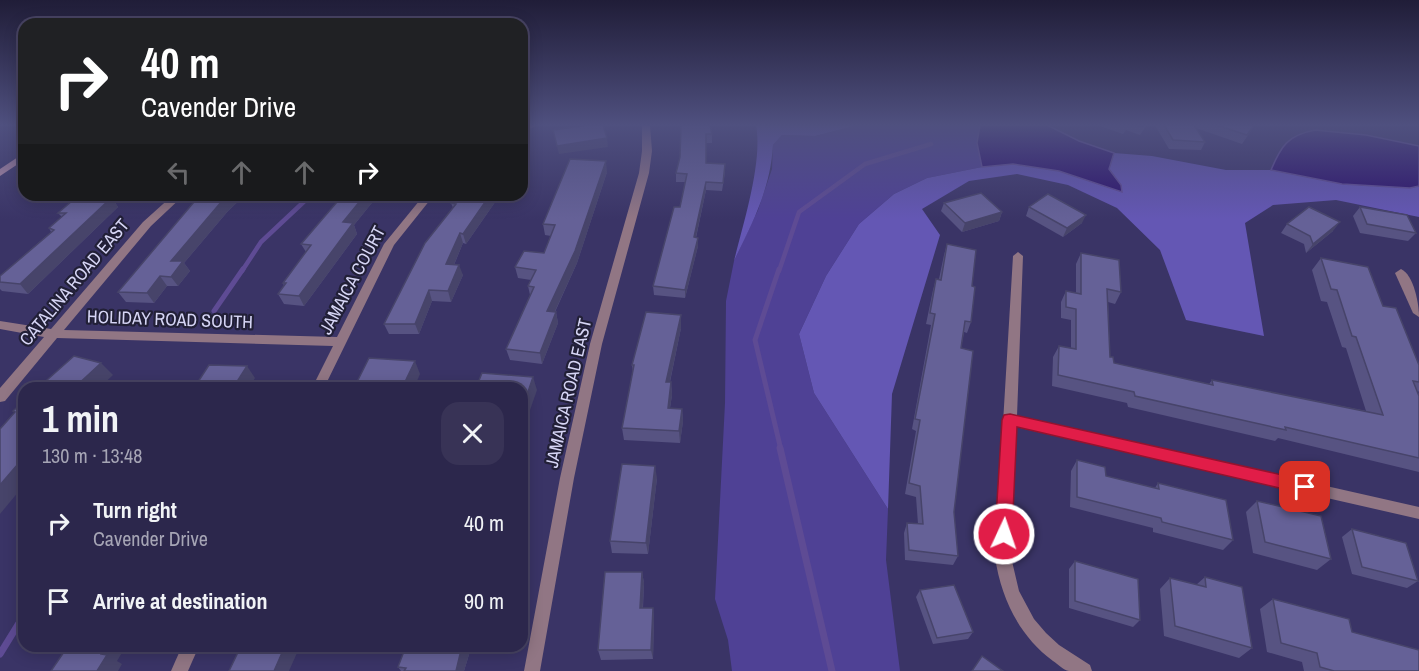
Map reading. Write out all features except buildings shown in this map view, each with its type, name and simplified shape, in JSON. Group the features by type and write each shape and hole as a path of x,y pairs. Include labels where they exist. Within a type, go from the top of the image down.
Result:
{"street":[{"name":"JAMAICA ROAD EAST","path":"532,671 567,478 596,344 644,173 646,156"},
{"path":"0,173 18,160"},
{"name":"CATALINA ROAD EAST","path":"0,397 147,224 172,201"},
{"name":"JAMAICA COURT","path":"321,382 389,244 424,201"},
{"path":"1018,256 1003,557 1005,577 1011,598 1049,648 1084,671"},
{"path":"1401,273 1419,313"},
{"name":"HOLIDAY ROAD SOUTH","path":"0,325 53,334 341,342"},
{"path":"1010,420 1419,513"},
{"path":"179,671 188,652"}],"shaded area":[{"path":"772,156 768,177 754,219 734,261 747,211 757,157"},
{"path":"773,156 980,156 982,167 927,178 894,194 859,224 826,276 799,334 814,393 888,509 886,560 900,671 732,671 728,640 715,599 725,403 726,301 734,261 758,210 772,169"},
{"path":"980,156 1113,156 1109,169 1121,185 1122,192 1059,171 1013,164 982,167"},
{"path":"1113,156 1154,156 1226,170 1271,170 1342,184 1410,188 1419,186 1419,217 1336,200 1273,205 1245,223 1264,336 1186,320 1160,250 1117,208 1068,185 1017,174 969,181 922,209 940,235 892,394 888,509 814,393 799,334 826,276 859,224 894,194 927,178 982,167 1013,164 1059,171 1122,192 1121,185 1109,169"},
{"path":"1277,156 1419,156 1419,186 1410,188 1342,184 1271,170"}],"waterway":[{"path":"779,271 799,212 865,164 890,156"},
{"path":"242,271 261,242 305,201"},
{"path":"214,311 243,269"},
{"path":"779,269 755,340 781,450"},
{"path":"780,448 832,671"},
{"path":"0,654 18,625"}],"route":[{"path":"1004,534 1010,420 1305,487"}]}
